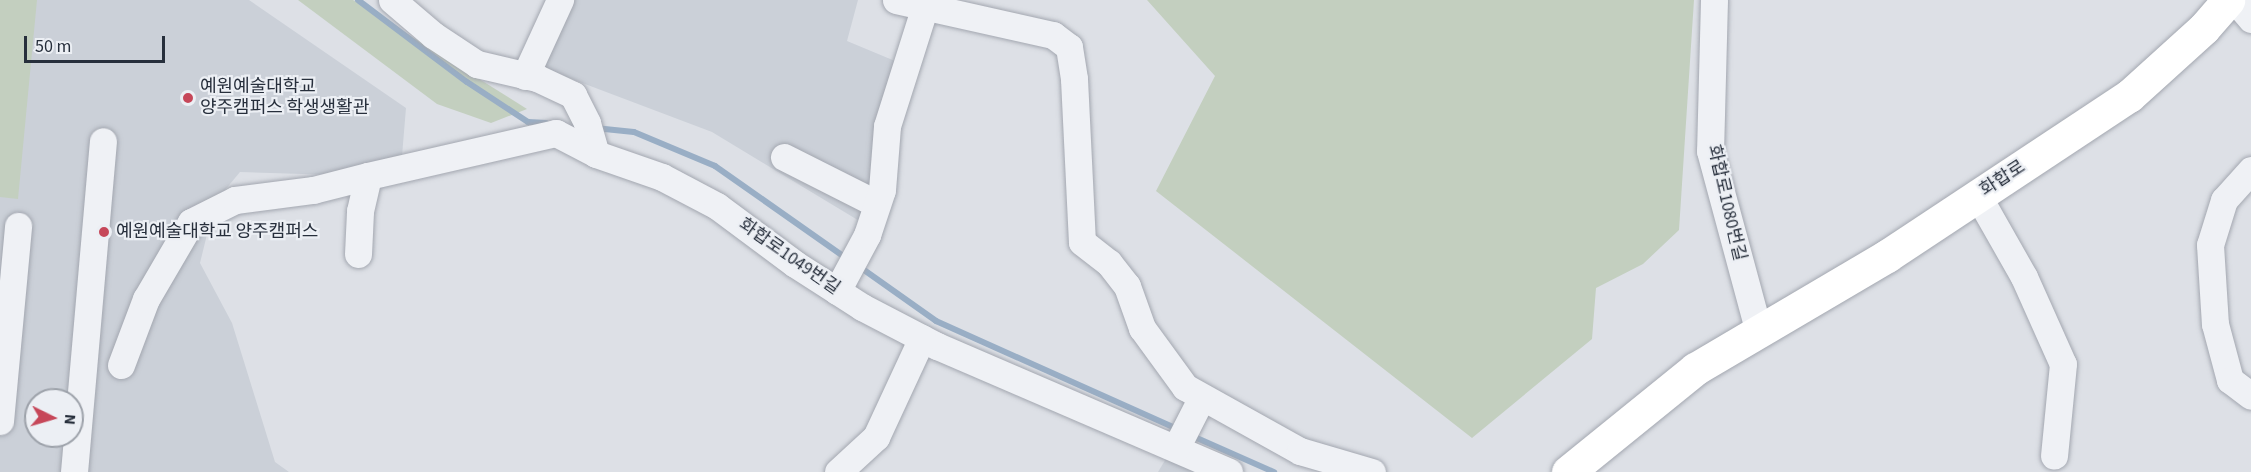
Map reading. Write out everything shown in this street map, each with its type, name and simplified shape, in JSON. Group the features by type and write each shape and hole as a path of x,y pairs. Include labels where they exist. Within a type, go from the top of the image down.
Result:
{"main road":[{"name":"화합로","path":"1568,472 1695,369 1887,256 2129,96 2204,28 2228,0"}],"street":[{"path":"392,0 433,35 477,64 525,76 573,95 592,139"},
{"path":"525,76 560,0"},
{"path":"896,0 926,3 1053,35 1068,47 1074,79 1082,242 1109,263 1127,286 1142,328 1185,387 1200,403 1300,451 1372,472"},
{"name":"화합로1080번길","path":"1714,0 1710,151 1759,332"},
{"path":"2235,0 2251,18"},
{"path":"847,272 877,204 887,126 926,3"},
{"name":"화합로1049번길","path":"121,365 147,299 191,222 235,200 313,190 556,133 592,139 847,272 922,338 1177,446 1229,472"},
{"path":"74,472 103,141"},
{"path":"784,157 877,204"},
{"path":"2251,170 2224,200 2210,245 2215,324 2230,380 2251,396"},
{"path":"358,254 360,211 368,176"},
{"path":"1978,196 2024,277 2063,364 2054,456"},
{"path":"0,421 18,226"},
{"path":"838,472 876,437 922,338"},
{"path":"1177,446 1200,403"}],"shaded area":[{"name":"예원예술대학교 양주캠퍼스","path":"0,0 249,0 406,108 402,156 335,175 240,172 215,202 200,263 232,323 275,462 289,472 0,472"},
{"path":"573,0 858,0 847,41 895,61 866,225 712,132 540,67"},
{"path":"1167,457 1197,472 1158,472"}],"green space":[{"path":"0,0 37,0 18,199 0,197"},
{"path":"298,0 353,0 527,109 491,123 437,104"},
{"path":"1147,0 1694,0 1679,230 1643,264 1596,288 1592,339 1472,438 1156,191 1215,76"}],"waterway":[{"path":"358,0 467,82 528,122 546,123"},
{"path":"595,128 634,132 715,166 846,258"},
{"path":"857,265 936,321 1178,429"},
{"path":"1190,435 1274,472"}],"place":[{"name":"예원예술대학교 양주캠퍼스 학생생활관","path":"188,98"},
{"name":"예원예술대학교 양주캠퍼스","path":"104,232"}]}
